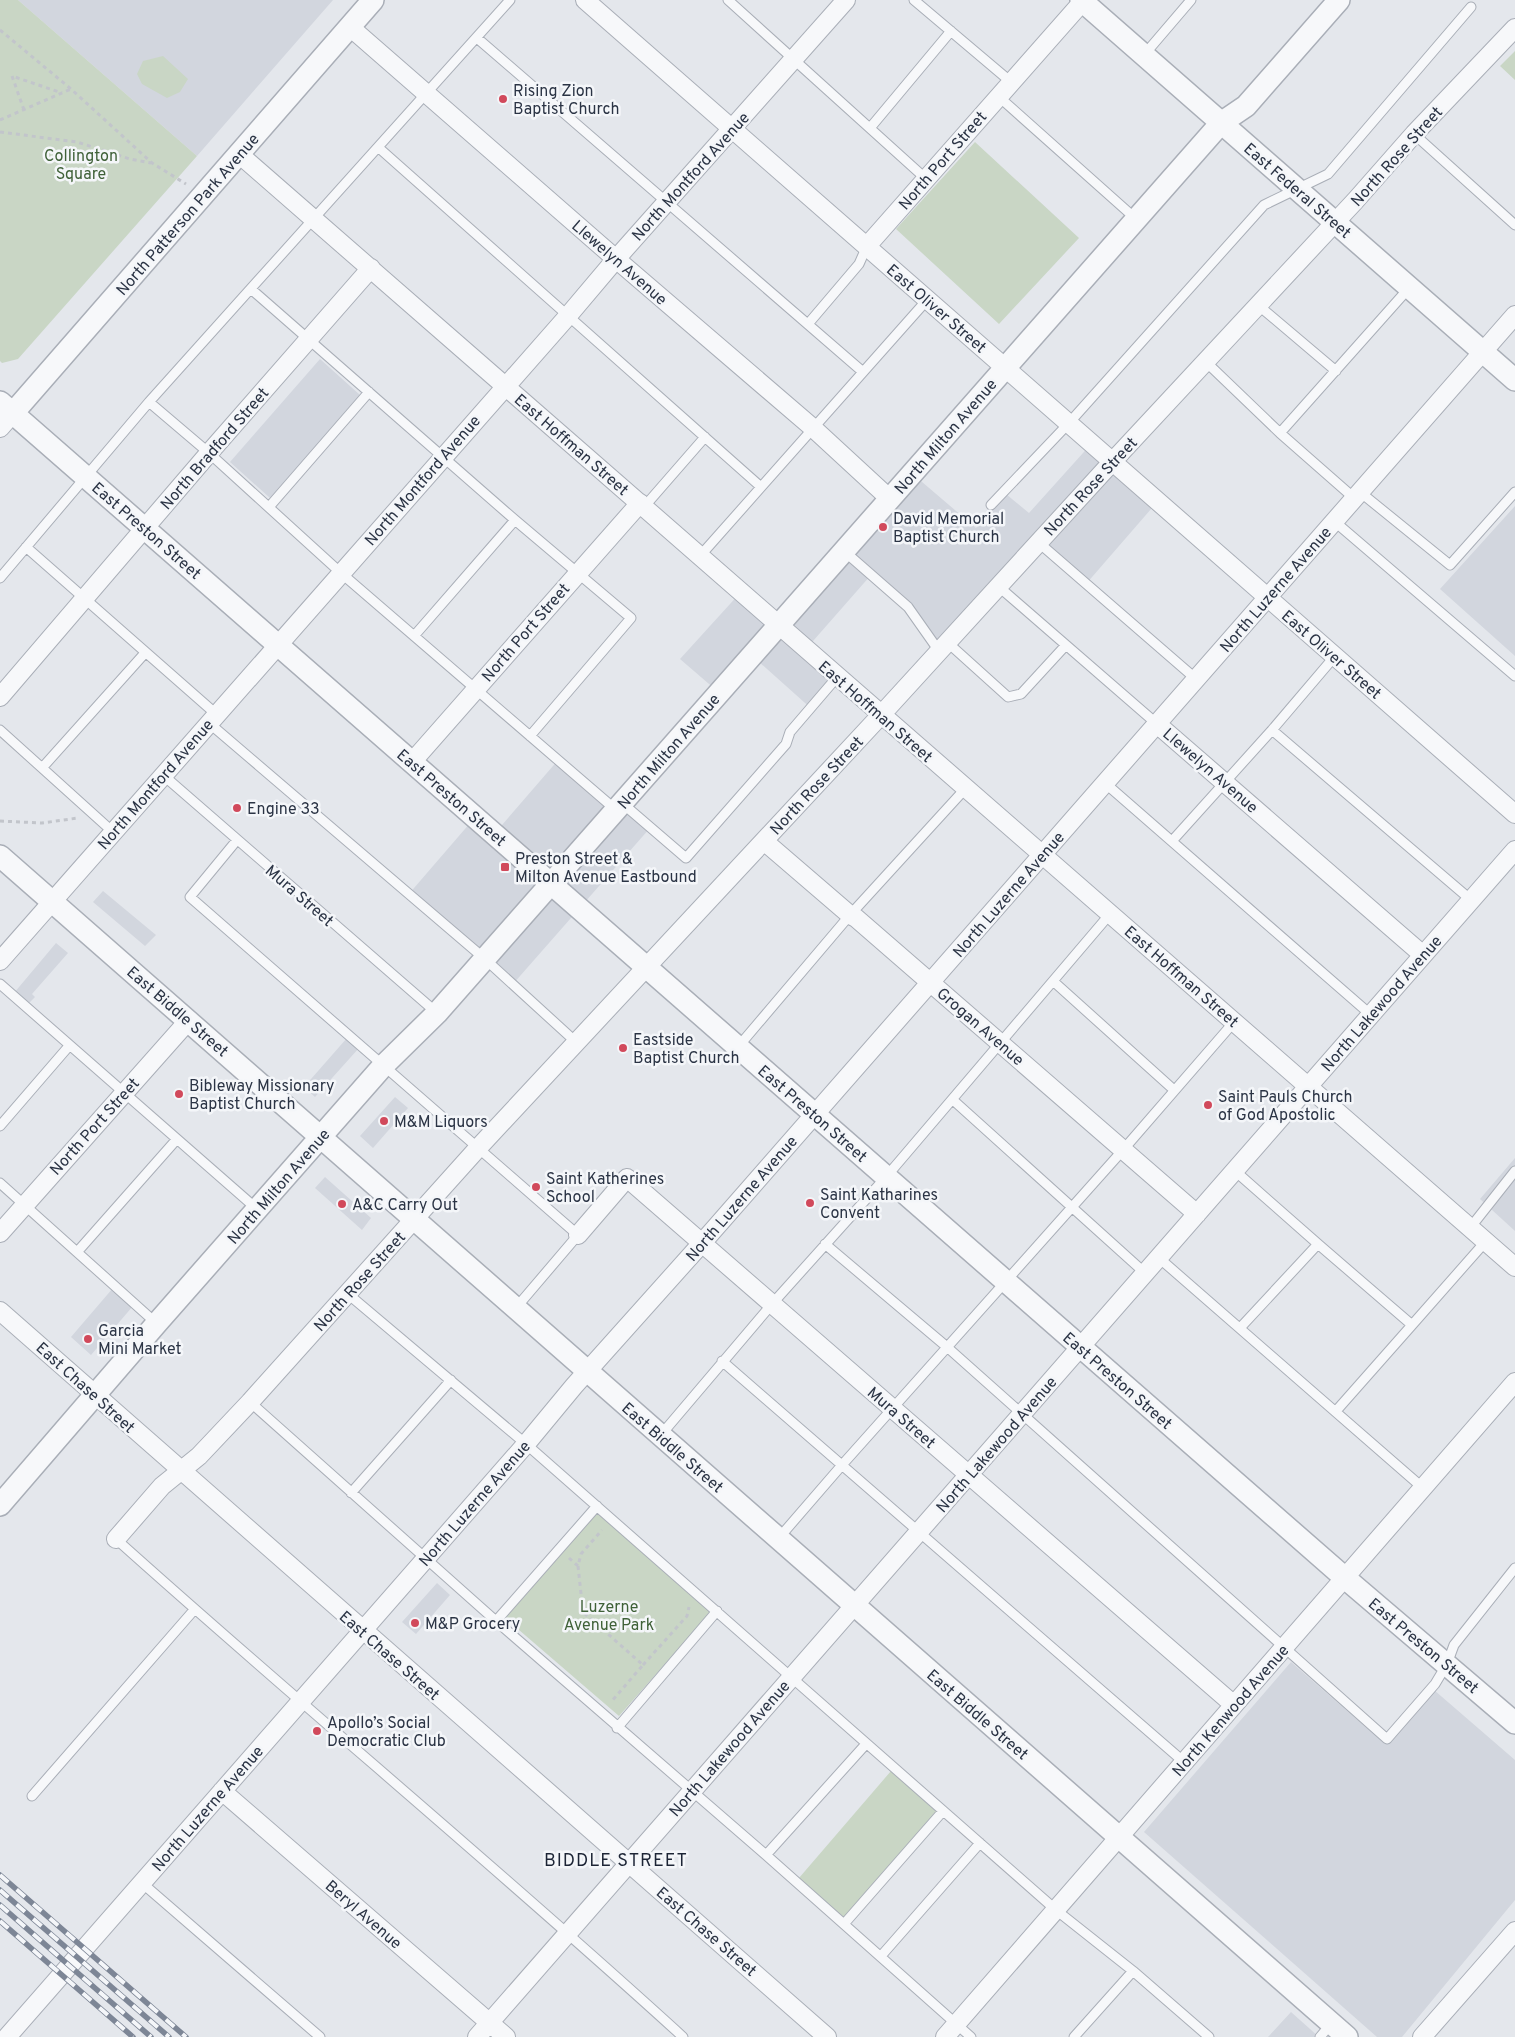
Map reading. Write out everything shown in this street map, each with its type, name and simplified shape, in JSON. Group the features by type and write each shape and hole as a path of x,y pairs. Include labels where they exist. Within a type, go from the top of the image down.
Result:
{"street":[{"name":"North Patterson Park Avenue","path":"4,414 203,195 373,0"},
{"name":"North Montford Avenue","path":"0,961 505,385 733,130 846,0"},
{"name":"East Federal Street","path":"1082,0 1515,380"},
{"name":"North Port Street","path":"867,246 1082,0"},
{"name":"North Milton Avenue","path":"0,1505 156,1323 383,1066 437,1013 485,959 1221,122 1246,106 1339,0"},
{"name":"East Oliver Street","path":"594,3 733,130 1515,814"},
{"name":"Llewelyn Avenue","path":"350,26 616,259 813,428 890,499"},
{"name":"North Rose Street","path":"116,1539 162,1486 199,1456 250,1402 478,1148 881,715 1414,134 1515,28"},
{"name":"East Hoffman Street","path":"239,154 965,789 1515,1266"},
{"name":"North Bradford Street","path":"0,697 209,453 371,268"},
{"name":"North Luzerne Avenue","path":"7,2037 526,1444 587,1371 702,1243 1515,315"},
{"name":"East Preston Street","path":"4,414 87,478 1080,1347 1515,1723"},
{"name":"North Port Street","path":"412,762 578,573 642,505"},
{"name":"Llewelyn Avenue","path":"1157,724 1423,955"},
{"name":"Grogan Avenue","path":"764,841 850,915 856,918 1196,1214"},
{"name":"North Lakewood Avenue","path":"477,2037 629,1864 691,1790 855,1606 1515,850"},
{"name":"East Biddle Street","path":"0,856 189,1020 514,1309 1120,1838 1333,2032"},
{"name":"North Port Street","path":"0,1233 189,1020"},
{"name":"Mura Street","path":"578,1235 627,1178 1234,1705"},
{"name":"East Chase Street","path":"0,1311 827,2037"},
{"name":"North Kenwood Avenue","path":"950,2031 1515,1382"},
{"name":"Beryl Avenue","path":"222,1791 506,2037"},
{"path":"1422,2037 1515,1931"}],"lane":[{"path":"0,578 87,478 149,402 428,94 510,0"},
{"path":"728,0 925,178"},
{"path":"914,0 1012,82"},
{"path":"1144,55 1191,0"},
{"path":"991,505 1069,423 1264,205 1328,174 1471,7"},
{"path":"870,128 951,31"},
{"path":"477,38 862,372"},
{"path":"998,96 1136,219"},
{"path":"1414,134 1515,225"},
{"path":"379,148 761,487"},
{"name":"North Port Street","path":"808,324 859,264 867,246"},
{"path":"1280,433 1409,288"},
{"path":"251,289 515,520 631,618 530,736"},
{"path":"700,556 928,300"},
{"path":"1258,305 1336,370"},
{"path":"1205,361 1280,433 1357,495 1450,565 1515,492"},
{"path":"269,507 369,392"},
{"path":"149,402 209,453 341,573 530,736 686,858 786,744 790,732 838,676"},
{"path":"642,505 705,437"},
{"path":"414,636 515,520"},
{"path":"1334,521 1515,676"},
{"path":"1038,542 1196,679"},
{"path":"26,547 145,653 213,719 485,959 577,1043"},
{"path":"844,551 908,607 943,647 1008,697 1021,694 1066,645"},
{"name":"Llewelyn Avenue","path":"998,586 1157,724"},
{"path":"42,768 145,653"},
{"path":"1172,841 1272,730 1335,656"},
{"path":"0,730 113,832"},
{"path":"1272,730 1471,900"},
{"name":"Mura Street","path":"163,775 437,1013"},
{"path":"1105,783 1371,1015"},
{"path":"738,1047 850,915 965,789"},
{"path":"237,840 190,897 578,1235 514,1309"},
{"path":"660,1436 722,1361 824,1244 953,1100 1110,914"},
{"path":"1053,981 1174,1090"},
{"path":"0,984 257,1210"},
{"path":"778,1539 1234,1022"},
{"path":"0,1126 70,1046"},
{"path":"953,1100 1145,1273"},
{"path":"78,1251 177,1139"},
{"path":"1234,1170 1412,1325"},
{"path":"1470,1228 1515,1170"},
{"path":"0,1183 156,1323"},
{"path":"1336,1411 1486,1241"},
{"path":"824,1244 947,1348 1387,1739 1435,1684 1447,1664 1454,1645 1515,1568"},
{"path":"1240,1328 1318,1244"},
{"path":"1159,1258 1423,1488"},
{"path":"348,1294 526,1444 718,1611 866,1744 1056,1910 1209,2037"},
{"path":"722,1361 1184,1762"},
{"path":"351,1493 451,1380"},
{"path":"250,1402 601,1714 881,1956 950,2031 971,2037"},
{"path":"496,1621 597,1506"},
{"path":"116,1539 299,1702 569,1933 683,2037"},
{"path":"32,1796 194,1610"},
{"path":"617,1728 718,1611"},
{"path":"766,1856 866,1744"},
{"path":"844,1924 943,1811"},
{"path":"881,1956 980,1843"},
{"path":"142,1883 320,2037"},
{"path":"1074,2037 1133,1972"}],"path":[{"path":"0,30 71,89 152,163 203,195"},
{"path":"24,110 12,76 62,93"},
{"path":"0,120 71,89"},
{"path":"0,132 77,142 130,159 152,163"},
{"path":"0,821 42,823 96,816"},
{"path":"609,1536 602,1530 581,1554 578,1566 582,1612 644,1665"},
{"path":"558,1550 578,1566"},
{"path":"601,1714 687,1616 690,1607 682,1601"}],"shaded area":[{"path":"18,0 333,0 197,156"},
{"path":"320,359 360,395 270,498 230,462"},
{"path":"1092,443 1158,501 1086,584 1039,542 938,654 910,611 871,575 806,649 842,679 814,711 749,653 716,690 680,659 740,593 775,622 908,470 976,528 1006,494 1029,513"},
{"path":"1515,506 1515,656 1440,589"},
{"path":"559,759 613,806 619,799 650,828 513,984 408,895 477,815 496,832"},
{"path":"103,891 156,935 145,946 93,902"},
{"path":"56,943 68,953 32,994 35,997 28,1004 14,993"},
{"path":"347,1038 359,1048 315,1097 304,1087"},
{"name":"M&M Liquors","path":"395,1097 408,1108 373,1148 360,1136"},
{"path":"1515,1158 1515,1231 1480,1199"},
{"name":"A&C Carry Out","path":"325,1177 371,1218 362,1230 315,1188"},
{"path":"113,1288 133,1306 91,1355 71,1337"},
{"path":"437,1583 450,1595 416,1634 402,1622"},
{"path":"1291,1662 1385,1744 1434,1690 1515,1760 1515,1900 1402,2037 1377,2037 1144,1832"},
{"path":"1291,2012 1319,2037 1268,2037"}],"green space":[{"name":"Collington Square","path":"0,0 18,0 197,156 18,359 2,363 0,361"},
{"path":"1515,51 1515,80 1500,66"},
{"path":"163,56 188,79 180,92 167,98 142,84 137,74 143,61"},
{"path":"975,142 1079,238 999,324 896,229"},
{"name":"Luzerne Avenue Park","path":"598,1512 711,1612 619,1716 505,1618"},
{"path":"891,1771 937,1811 843,1918 799,1878"}],"railway":[{"path":"0,1875 186,2037"},
{"path":"0,1890 169,2037"},
{"path":"0,1905 151,2037"},
{"path":"0,1921 133,2037"}],"place":[{"name":"Rising Zion Baptist Church","path":"503,99"},
{"name":"David Memorial Baptist Church","path":"883,527"},
{"name":"Engine 33","path":"237,808"},
{"name":"Preston Street & Milton Avenue Eastbound","path":"505,867"},
{"name":"Eastside Baptist Church","path":"623,1048"},
{"name":"Bibleway Missionary Baptist Church","path":"179,1094"},
{"name":"Saint Pauls Church of God Apostolic","path":"1208,1105"},
{"name":"M&M Liquors","path":"384,1121"},
{"name":"Saint Katherines School","path":"536,1187"},
{"name":"Saint Katharines Convent","path":"810,1203"},
{"name":"A&C Carry Out","path":"342,1204"},
{"name":"Garcia Mini Market","path":"88,1339"},
{"name":"M&P Grocery","path":"415,1623"},
{"name":"Apollo’s Social Democratic Club","path":"317,1731"}],"district":[{"name":"BIDDLE STREET","path":"616,1860"}]}
